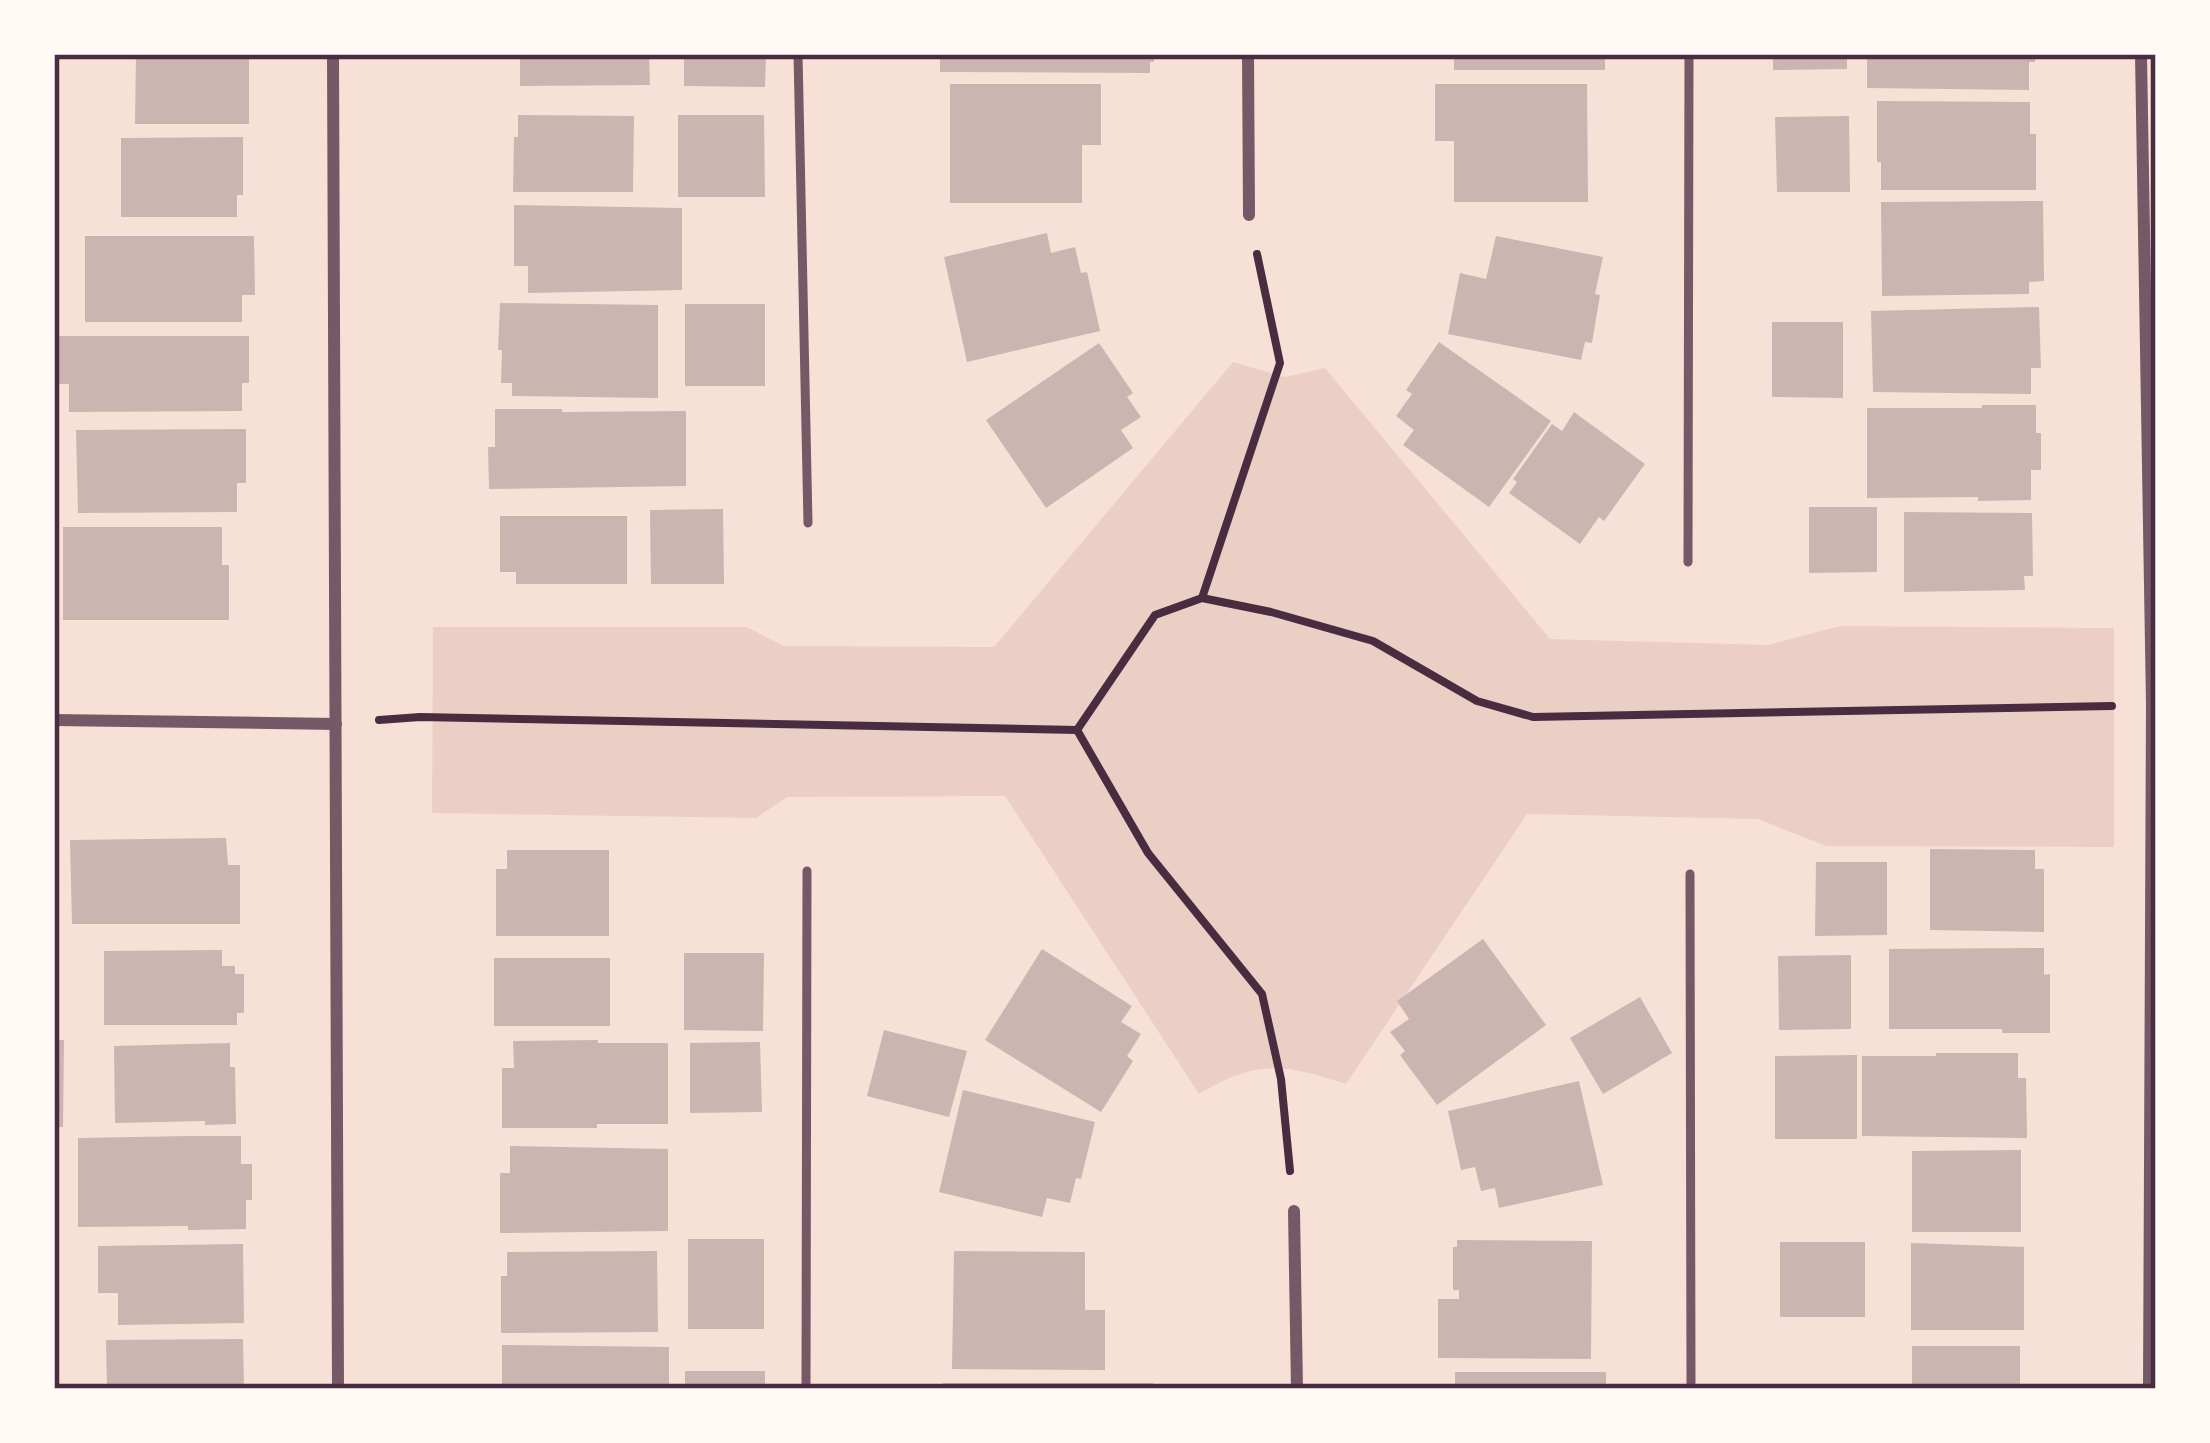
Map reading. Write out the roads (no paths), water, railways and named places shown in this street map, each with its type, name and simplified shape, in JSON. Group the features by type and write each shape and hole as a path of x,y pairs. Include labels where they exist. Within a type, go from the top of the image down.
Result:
{"street":[{"path":"333,54 338,1389"},
{"path":"1248,54 1249,215"},
{"path":"2141,54 2154,704 2150,1389"},
{"path":"54,720 336,724"},
{"path":"1294,1211 1297,1389"}],"lane":[{"path":"798,54 808,523"},
{"path":"1688,562 1689,54"},
{"path":"806,1389 807,871"},
{"path":"1690,874 1691,1389"}]}
